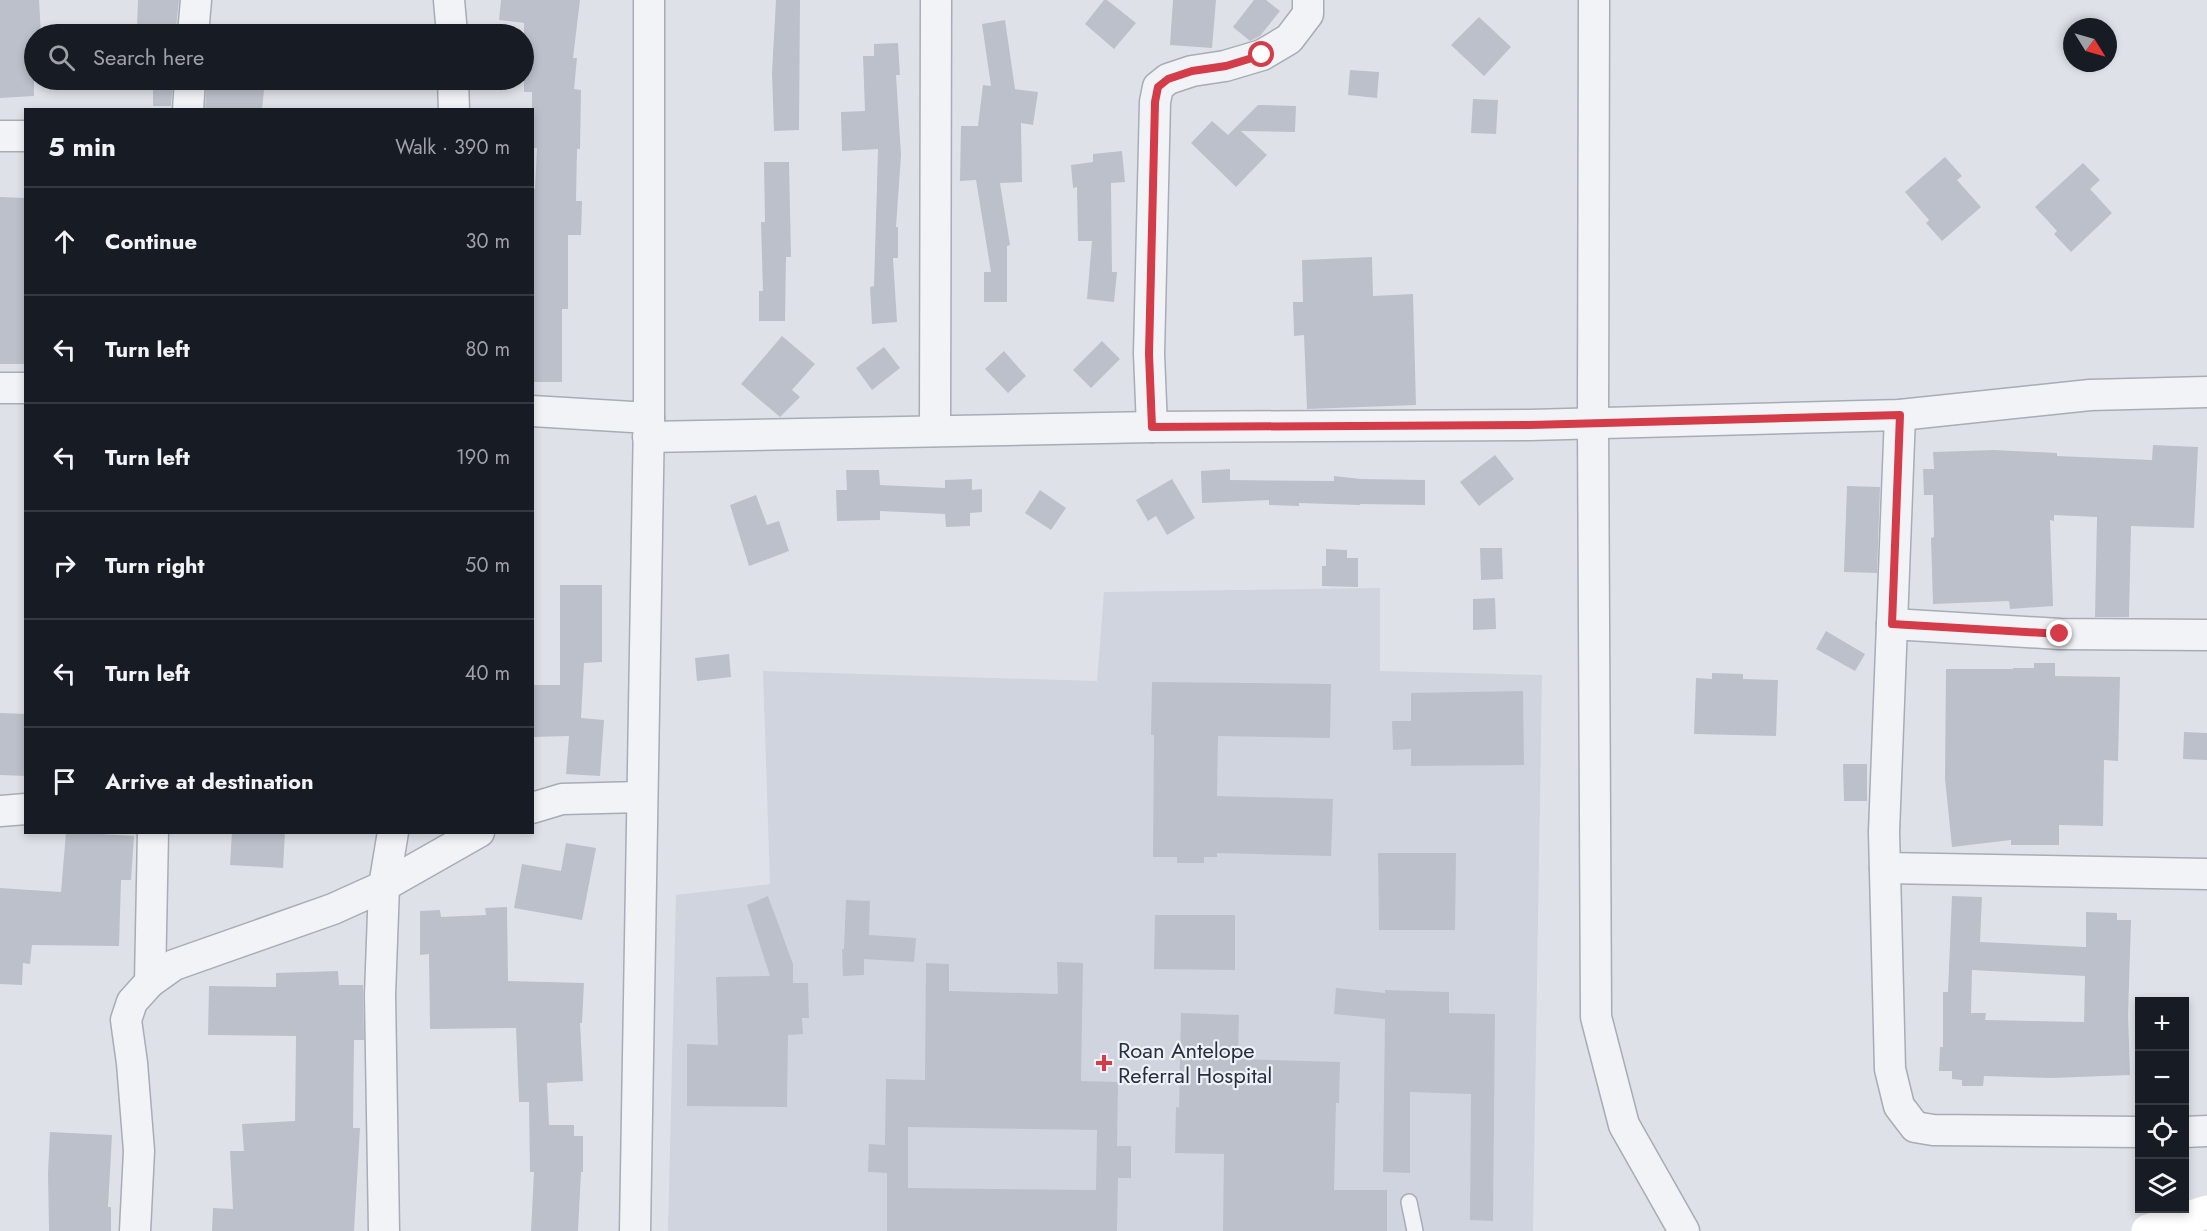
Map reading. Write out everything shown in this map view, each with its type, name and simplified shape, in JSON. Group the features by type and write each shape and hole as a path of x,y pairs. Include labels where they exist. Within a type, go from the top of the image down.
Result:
{"street":[{"path":"195,24 196,0"},
{"path":"449,0 451,24"},
{"path":"635,1231 648,428 649,0"},
{"path":"935,431 936,0"},
{"path":"1152,427 1149,354 1155,102 1158,87 1168,79 1192,71 1226,66 1262,55 1289,39 1308,14 1308,0"},
{"path":"1593,0 1596,1017 1623,1125 1684,1231"},
{"path":"188,108 189,90"},
{"path":"453,90 454,108"},
{"path":"0,136 24,136"},
{"path":"0,388 24,388"},
{"path":"534,411 648,428 935,431 1593,423 1900,415 2090,395 2207,392"},
{"path":"1900,415 1884,832 1890,1069 1899,1106 1915,1126 1933,1130 2135,1132"},
{"path":"1892,624 2060,634 2207,635"},
{"path":"534,802 641,797"},
{"path":"534,807 562,799"},
{"path":"0,811 24,809"},
{"path":"150,982 153,834"},
{"path":"384,1231 380,995 384,886 393,834"},
{"path":"135,1231 139,1151 126,1020 132,1002 150,982 174,965 333,909 384,886 475,834"},
{"path":"1885,868 2207,874"},
{"path":"2189,1132 2207,1131"},
{"path":"2148,1231 2207,1212"}],"lane":[{"path":"1409,1202 1415,1231"}],"shaded area":[{"name":"Roan Antelope Referral Hospital","path":"1380,588 1380,671 1542,675 1533,1231 668,1231 676,895 770,884 763,671 1097,681 1104,592"}],"building":[{"path":"0,0 39,0 40,24 24,24 24,90 34,90 34,96 0,98"},
{"path":"138,0 179,0 176,24 137,24"},
{"path":"501,0 580,0 573,58 577,58 574,89 581,90 576,201 582,201 581,235 568,235 568,309 562,309 562,382 534,382 534,189 537,148 534,148 532,92 524,92 524,90 534,90 534,24 499,20"},
{"path":"776,0 800,0 799,130 774,131 772,73"},
{"path":"1104,0 1136,23 1114,49 1085,24"},
{"path":"1173,0 1216,0 1212,48 1170,45"},
{"path":"1254,0 1266,0 1280,11 1260,36 1250,41 1233,27"},
{"path":"1479,17 1511,47 1484,76 1451,45"},
{"path":"1005,20 1015,89 1038,92 1033,125 1021,123 1022,182 1000,183 1010,245 1007,246 1007,302 984,302 984,272 991,272 976,180 960,181 961,126 978,126 983,85 991,86 982,24"},
{"path":"898,43 900,75 896,75 901,155 896,227 898,227 898,258 893,258 897,322 872,324 870,287 874,286 878,149 842,151 841,112 865,111 863,56 874,56 874,44"},
{"path":"1350,70 1379,72 1377,98 1348,95"},
{"path":"153,90 172,90 171,106 153,106"},
{"path":"206,90 264,90 262,108 205,108"},
{"path":"1473,99 1498,100 1496,134 1471,133"},
{"path":"1258,105 1296,106 1295,132 1241,131 1267,155 1236,187 1191,143 1212,121 1228,135"},
{"path":"1122,151 1125,182 1111,183 1112,272 1117,272 1114,302 1087,299 1092,241 1078,241 1077,187 1073,188 1071,165 1093,162 1093,154"},
{"path":"1945,157 1962,176 1957,180 1981,207 1942,241 1926,223 1929,220 1905,192"},
{"path":"764,162 789,162 791,257 786,257 785,321 759,321 759,291 763,291 761,222 765,222"},
{"path":"2083,163 2100,180 2090,189 2112,213 2071,252 2054,234 2057,231 2035,207"},
{"path":"0,197 24,198 24,364 0,364"},
{"path":"1372,257 1373,296 1413,294 1416,405 1307,409 1304,335 1294,336 1293,302 1303,302 1302,260"},
{"path":"782,336 815,364 792,390 800,397 780,417 741,384"},
{"path":"1102,341 1120,359 1091,388 1073,370"},
{"path":"884,347 900,368 872,390 856,368"},
{"path":"1004,351 1026,376 1008,393 985,369"},
{"path":"2153,445 2198,447 2194,528 2131,526 2129,617 2095,617 2097,517 2054,515 2054,521 2050,520 2053,606 2010,609 2009,601 1933,604 1931,538 1934,537 1933,495 1924,495 1923,469 1934,469 1933,452 1994,450 2057,453 2057,456 2152,460"},
{"path":"1495,455 1514,479 1479,506 1460,482"},
{"path":"1230,469 1230,480 1334,481 1334,476 1361,479 1425,480 1425,505 1299,503 1299,506 1269,505 1269,500 1202,503 1201,471"},
{"path":"846,470 879,470 880,485 945,488 945,480 972,479 972,490 982,489 982,512 970,513 970,526 946,527 945,514 880,511 880,520 837,521 836,490 847,490"},
{"path":"1172,479 1195,518 1167,535 1156,516 1148,521 1136,500"},
{"path":"1847,486 1880,487 1877,573 1844,572"},
{"path":"1040,490 1066,508 1051,530 1025,513"},
{"path":"756,495 767,525 779,521 789,551 749,566 730,505"},
{"path":"1480,548 1502,548 1503,579 1481,580"},
{"path":"1326,549 1347,550 1347,558 1358,558 1358,587 1322,586 1322,566 1326,566"},
{"path":"560,585 602,585 602,662 584,663 581,718 604,720 600,776 566,774 569,736 534,737 534,685 560,685"},
{"path":"1495,598 1496,629 1473,630 1473,599"},
{"path":"1826,631 1865,654 1855,671 1816,649"},
{"path":"729,654 731,677 697,681 695,658"},
{"path":"2034,663 2055,663 2055,676 2120,677 2118,761 2104,760 2103,826 2059,825 2059,845 2011,845 2011,840 1952,847 1945,779 1946,669 2034,668"},
{"path":"1712,673 1743,674 1743,679 1778,680 1776,736 1694,734 1696,678 1712,679"},
{"path":"1152,682 1331,684 1330,738 1218,736 1217,796 1333,799 1331,856 1217,853 1217,857 1204,857 1204,863 1177,863 1177,857 1153,857"},
{"path":"1523,691 1524,765 1411,766 1411,749 1393,750 1392,721 1411,721 1411,693"},
{"path":"0,713 24,714 24,776 0,775"},
{"path":"2184,732 2207,733 2207,760 2183,759"},
{"path":"1843,764 1867,764 1867,801 1844,801"},
{"path":"66,834 134,836 131,880 121,880 119,946 32,945 30,964 23,963 22,985 0,984 0,888 61,892"},
{"path":"232,834 285,834 283,868 230,865"},
{"path":"566,843 596,848 582,920 514,908 522,864 561,871"},
{"path":"1378,853 1456,853 1455,930 1379,930"},
{"path":"768,896 793,964 793,983 808,983 809,1018 802,1018 803,1034 788,1035 787,1107 687,1106 687,1044 718,1045 716,977 770,976 747,905"},
{"path":"1952,896 1982,897 1980,942 2086,947 2086,912 2117,913 2117,920 2131,920 2128,1016 2130,1075 2052,1078 1984,1076 1983,1086 1962,1086 1962,1080 1952,1079 1952,1071 1939,1071 1940,1047 1943,1047 1943,992 1948,992","holes":["1972,970 2085,976 2084,1022 1985,1020 1986,1013 1971,1013"]},
{"path":"846,900 870,901 869,935 916,938 914,962 864,959 864,975 843,976 842,949 844,949"},
{"path":"507,907 508,981 584,983 582,1023 580,1023 583,1081 547,1083 549,1125 574,1125 574,1136 583,1136 583,1172 581,1172 578,1231 531,1231 534,1172 530,1172 529,1102 519,1102 516,1028 430,1029 429,954 420,955 420,911 440,910 441,917 486,915 485,908"},
{"path":"1155,915 1235,915 1235,970 1154,969"},
{"path":"1057,962 1083,963 1081,1081 1118,1082 1117,1146 1131,1146 1131,1178 1118,1178 1117,1231 887,1231 887,1173 868,1172 869,1144 885,1145 886,1079 925,1080 926,963 949,964 949,991 1058,994","holes":["908,1127 1097,1130 1096,1190 908,1188"]},
{"path":"338,971 339,985 363,985 364,1040 354,1040 353,1128 360,1128 354,1231 212,1231 213,1208 233,1209 230,1151 244,1151 242,1124 295,1121 296,1036 208,1035 209,986 276,987 276,973"},
{"path":"1336,988 1385,993 1385,990 1449,992 1449,1013 1495,1014 1493,1221 1470,1220 1471,1094 1410,1092 1410,1173 1383,1172 1385,1019 1334,1014"},
{"path":"1181,1013 1239,1015 1238,1059 1340,1062 1339,1103 1336,1103 1334,1190 1387,1190 1387,1231 1223,1231 1224,1154 1175,1153 1176,1107 1179,1108"},
{"path":"50,1132 112,1135 108,1207 111,1207 111,1231 49,1231"}],"place":[{"name":"Roan Antelope Referral Hospital","path":"1104,1063"}],"route":[{"path":"1262,55 1226,66 1192,71 1168,79 1158,87 1155,102 1149,354 1152,427 1530,425 1900,415 1892,624 2060,634"}]}
